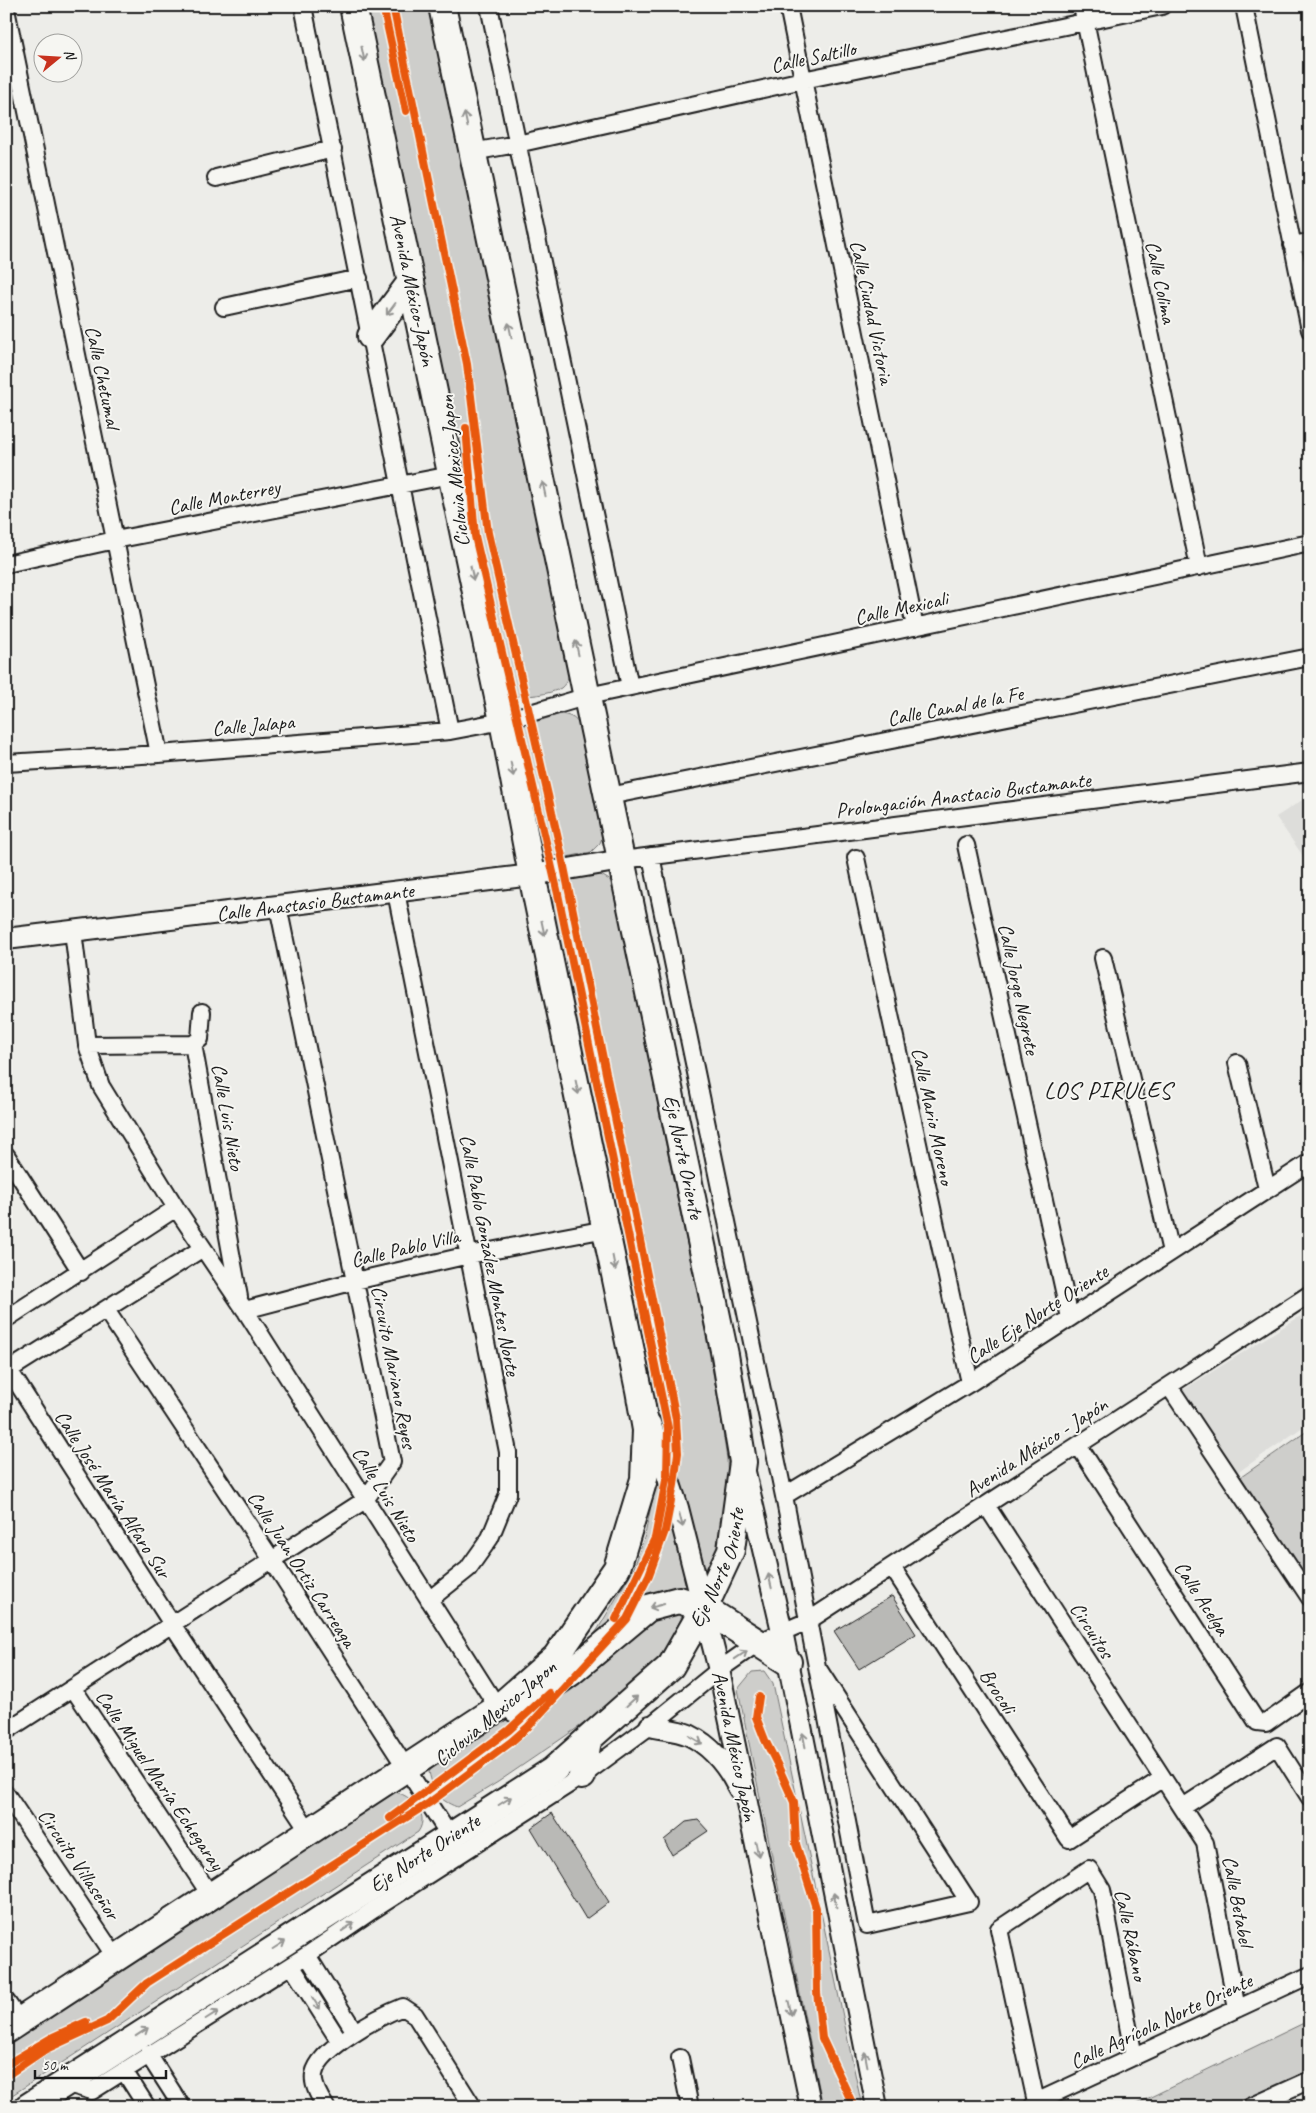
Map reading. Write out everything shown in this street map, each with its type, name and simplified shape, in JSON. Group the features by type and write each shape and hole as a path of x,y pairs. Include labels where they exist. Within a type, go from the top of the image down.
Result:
{"main road":[{"name":"Avenida México-Japón","path":"354,6 502,721"},
{"path":"442,6 588,696"},
{"path":"371,336 411,282"},
{"name":"Eje Norte Oriente","path":"28,2107 384,1879 455,1845 552,1771 671,1666 704,1608 732,1550 743,1462 724,1355 588,696"},
{"path":"11,2017 116,1958 498,1708 556,1656 618,1568 644,1479 646,1430 502,721"},
{"path":"498,1708 519,1709 570,1673 648,1608 679,1600 704,1608 771,1637 788,1662"},
{"path":"582,1776 588,1740"},
{"path":"373,1910 384,1879"}],"street":[{"path":"304,6 450,731"},
{"path":"489,6 630,687"},
{"name":"Calle Ciudad Victoria","path":"788,6 915,627"},
{"name":"Calle Colima","path":"1082,6 1199,567"},
{"name":"Calle Saltillo","path":"472,152 517,144 803,80 1162,6"},
{"path":"1244,6 1292,245 1306,296 1310,330"},
{"name":"Calle Chetumal","path":"6,9 159,754"},
{"path":"216,178 333,150"},
{"path":"1292,245 1310,242"},
{"path":"224,307 359,278"},
{"name":"Calle Monterrey","path":"6,564 115,540 451,475"},
{"name":"Calle Mexicali","path":"502,721 588,696 1310,544"},
{"name":"Calle Canal de la Fe","path":"609,796 1310,657"},
{"name":"Calle Jalapa","path":"6,763 159,754 450,731 502,721"},
{"name":"Prolongación Anastacio Bustamante","path":"622,860 1310,772"},
{"name":"Calle Jorge Negrete","path":"966,845 1070,1318"},
{"name":"Eje Norte Oriente","path":"651,856 784,1496 808,1621 867,1925 969,1902 817,1667"},
{"name":"Calle Mario Moreno","path":"856,858 970,1383"},
{"name":"Calle Anastasio Bustamante","path":"6,939 532,875 622,860"},
{"name":"Calle Pablo González Montes Norte","path":"396,892 508,1452 508,1494 490,1538 468,1569 429,1600"},
{"name":"Circuito Mariano Reyes","path":"6,1731 365,1500 392,1462 278,906"},
{"name":"Calle Luis Nieto","path":"73,931 87,1045 101,1086 176,1208 242,1306 498,1708"},
{"path":"1103,958 1171,1252"},
{"path":"192,1044 200,1038 202,1012"},
{"name":"Calle Luis Nieto","path":"87,1045 192,1044 242,1306"},
{"path":"1237,1063 1267,1189"},
{"path":"6,1155 81,1272"},
{"name":"Calle Eje Norte Oriente","path":"784,1496 970,1383 1310,1162"},
{"path":"6,1319 81,1272 176,1208"},
{"name":"Calle Pablo Villa","path":"242,1306 469,1255 606,1229"},
{"name":"Calle José María Alfaro Sur","path":"203,1248 8,1370 172,1624 310,1831"},
{"name":"Avenida México - Japón","path":"64,2083 92,2091 124,2071 148,2054 307,1955 373,1910 455,1845 582,1776 650,1726 719,1670 771,1637 808,1621 1310,1294"},
{"name":"Calle Juan Ortiz Carreaga","path":"106,1310 272,1560 455,1845"},
{"path":"1169,1386 1310,1598"},
{"name":"Avenida México Japón","path":"639,1390 678,1508 719,1670 811,2107"},
{"name":"Calle Acelga","path":"1078,1445 1257,1722 1266,1723 1310,1692"},
{"path":"743,1462 771,1637"},
{"name":"Circuitos","path":"986,1505 1163,1778"},
{"name":"Brocoli","path":"892,1567 1069,1839 1163,1778"},
{"path":"788,1662 876,2107"},
{"name":"Calle Miguel María Echegaray","path":"73,1688 211,1896"},
{"path":"650,1726 688,1735 709,1748 730,1771 748,1806"},
{"path":"1183,1807 1277,1746 1310,1798"},
{"name":"Calle Betabel","path":"1163,1778 1205,1843 1238,2009"},
{"name":"Circuito Villaseñor","path":"6,1794 116,1958"},
{"name":"Calle Rábano","path":"1034,2105 998,1929 1089,1869 1102,1890 1134,2056"},
{"path":"307,1955 355,2032"},
{"path":"291,1965 340,2042"},
{"name":"Calle Agrícola Norte Oriente","path":"1034,2105 1134,2056 1310,1975"},
{"path":"326,2107 317,2091 313,2076 316,2067 340,2042 403,2007 415,2016 473,2107"},
{"path":"148,2054 182,2107"},
{"path":"680,2058 690,2107"},
{"path":"124,2071 147,2107"},
{"path":"1250,2107 1280,2100 1310,2080"}],"shaded area":[{"path":"366,6 428,6 569,674 562,687 544,694 530,696 513,695 506,683"},
{"path":"561,714 573,718 581,728 604,832 600,843 591,852 567,857 551,855 539,844 518,740 525,725"},
{"path":"1310,795 1310,866 1276,817"},
{"path":"598,873 611,881 615,891 718,1399 727,1459 728,1484 720,1537 713,1560 673,1641 648,1671 611,1704 586,1722 498,1782 457,1807 445,1801 437,1794 429,1772 435,1764 573,1662 598,1629 634,1568 645,1535 652,1501 656,1465 551,905 550,892 558,880"},
{"path":"1310,1310 1310,1422 1237,1473 1180,1392"},
{"path":"1310,1429 1310,1583 1241,1477"},
{"path":"764,1671 773,1684 862,2107 823,2107 738,1689 752,1672"},
{"path":"388,1791 410,1799 420,1810 422,1824 418,1832 6,2099 6,2040"},
{"path":"1310,2020 1310,2073 1239,2107 1130,2107"}],"building":[{"path":"892,1596 916,1634 859,1669 834,1631"},
{"path":"552,1813 609,1902 586,1919 531,1828"},
{"path":"698,1820 708,1831 672,1855 664,1840 686,1822"}],"cycle path":[{"path":"383,6 406,111"},
{"path":"6,2076 46,2049 107,2021 147,1983 429,1803 511,1742 528,1727 627,1619 649,1575 665,1531 674,1485 678,1453 676,1419 561,852 488,533 467,364 393,6"},
{"name":"Ciclovia Mexico-Japon","path":"466,428 475,536 558,894 668,1428 667,1475 655,1538 616,1619"},
{"name":"Ciclovia Mexico-Japon","path":"390,1818 509,1730 549,1693"},
{"path":"759,1697 756,1717 794,1802 796,1844 816,1908 817,1992 822,2038 854,2107"},
{"path":"6,2065 53,2037 86,2022"}],"district":[{"name":"LOS PIRULES","path":"1108,1090"}]}
